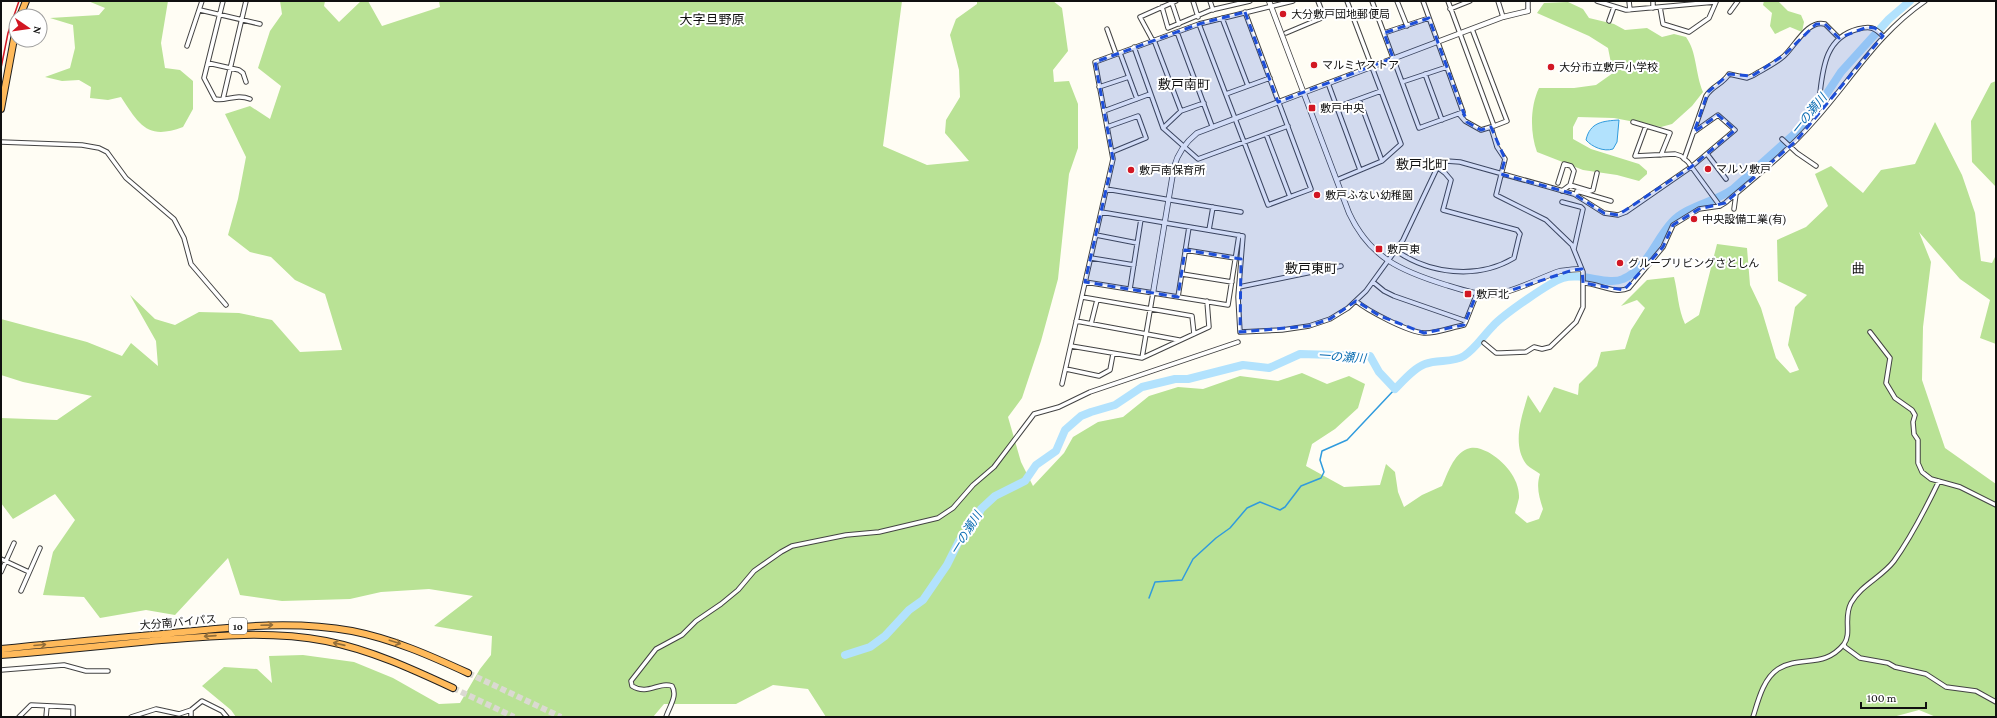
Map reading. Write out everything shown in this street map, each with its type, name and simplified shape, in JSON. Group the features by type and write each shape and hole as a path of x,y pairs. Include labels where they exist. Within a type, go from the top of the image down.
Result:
{"highway":[{"path":"1,109 12,48"},
{"name":"大分南バイパス","path":"1,649 245,626 301,625 352,631 382,638 416,650 468,673"},
{"name":"大分南バイパス","path":"1,655 210,636 282,635 327,641 358,649 392,660 453,688"}],"street":[{"path":"187,46 202,1"},
{"path":"223,1 204,78 205,82 215,98 233,96 250,99"},
{"path":"223,98 246,1"},
{"path":"1193,1 1198,17"},
{"path":"1210,1 1213,10"},
{"path":"1162,7 1168,28 1213,10 1250,1"},
{"path":"1062,384 1113,159 1095,62 1199,24 1245,12 1270,3 1293,1"},
{"path":"1286,33 1324,17 1318,1"},
{"path":"1339,179 1382,161 1401,144 1347,1"},
{"path":"1372,1 1419,128 1464,112 1423,1"},
{"path":"1397,1 1407,26"},
{"path":"1448,1 1494,126 1507,121 1472,29"},
{"path":"1450,9 1470,1"},
{"path":"1498,1 1503,17"},
{"path":"1142,358 1176,160 1184,146 1197,133 1212,126 1503,17 1528,12 1528,1"},
{"path":"1597,1 1606,2 1614,6 1630,10 1660,7 1676,6 1699,2 1716,2 1709,18 1688,32 1663,24 1660,7"},
{"path":"1629,1 1630,10"},
{"path":"1652,1 1653,8"},
{"path":"1675,1 1676,6"},
{"path":"1730,12 1738,1"},
{"path":"1583,282 1624,290 1629,288 1663,246 1673,225 1699,209 1719,205 1736,194 1814,121 1882,35 1906,14 1925,1"},
{"path":"1179,24 1174,2 1140,17 1154,40 1181,111"},
{"path":"1270,3 1354,224 1370,244 1387,261 1416,276 1477,293 1501,293 1560,272 1582,270"},
{"path":"1609,21 1614,6"},
{"path":"200,10 260,24"},
{"path":"1199,24 1268,205 1311,189 1245,12"},
{"path":"1222,18 1248,86"},
{"path":"1384,33 1429,18"},
{"path":"1684,159 1708,92 1711,88 1724,82 1729,74 1747,78 1752,76 1784,56 1808,29 1816,24 1825,24 1839,38"},
{"path":"1820,93 1827,53 1839,38 1852,30 1867,27 1875,28 1882,35"},
{"path":"1107,29 1129,77 1137,99"},
{"path":"1177,32 1212,126"},
{"path":"1134,47 1163,128 1198,159 1288,126"},
{"path":"208,63 241,72 246,82"},
{"path":"1402,82 1447,67"},
{"path":"1425,74 1442,120"},
{"path":"1099,87 1129,77"},
{"path":"1226,94 1270,78"},
{"path":"1328,83 1360,170"},
{"path":"1337,107 1381,91"},
{"path":"1104,111 1150,94"},
{"path":"1359,99 1382,161"},
{"path":"1163,128 1181,111 1204,103"},
{"path":"1459,114 1465,121 1481,130 1491,127 1497,147 1505,159 1496,195 1546,220 1574,249 1582,270 1583,307 1576,322 1550,347 1542,349 1534,347 1526,352 1496,353 1484,342"},
{"path":"1101,212 1243,236 1239,287 1240,332 1282,330 1309,326 1330,319 1356,301 1373,282 1408,231 1437,167 1441,163 1452,161 1576,195 1604,213 1618,214 1626,212 1691,167 1735,130 1718,115 1694,132"},
{"path":"1107,127 1138,116 1146,138 1112,152"},
{"path":"1633,122 1670,133 1661,155"},
{"path":"1646,126 1635,156 1675,154 1684,159 1719,205"},
{"path":"1266,134 1290,197"},
{"path":"1783,140 1816,166"},
{"path":"1,142 82,145 99,148 107,152 126,178 174,219 184,238 191,264 226,305"},
{"path":"1707,154 1726,179"},
{"path":"1558,183 1564,164 1571,166 1574,170 1570,185 1562,191"},
{"path":"1395,250 1416,263 1468,273 1486,270 1514,258 1520,237 1517,230 1443,210 1451,180 1446,173 1437,167"},
{"path":"1570,185 1590,191 1593,190 1597,173"},
{"path":"1106,189 1241,212"},
{"path":"1576,195 1577,191 1611,201"},
{"path":"1734,209 1736,194"},
{"path":"1562,202 1581,207 1583,210 1574,249"},
{"path":"1209,230 1214,207"},
{"path":"1130,289 1141,219"},
{"path":"1178,297 1189,227"},
{"path":"1096,235 1137,243"},
{"path":"1085,282 1228,305 1239,235"},
{"path":"1185,250 1235,258"},
{"path":"1091,258 1134,265"},
{"path":"1239,287 1341,266"},
{"path":"1182,274 1232,282"},
{"path":"1373,282 1384,292 1466,321"},
{"path":"1356,301 1364,308 1380,316 1424,333 1464,325 1477,293"},
{"path":"1082,297 1192,316 1194,334"},
{"path":"1091,324 1097,300"},
{"path":"1071,346 1142,358 1209,327 1207,301"},
{"path":"1076,321 1180,340"},
{"path":"1870,332 1890,358 1886,378 1888,389 1895,398 1912,410 1915,415 1913,422 1914,434 1918,440 1918,463 1922,472 1931,479 1960,487 1996,505"},
{"path":"666,717 673,701 674,691 672,686 668,685 642,691 632,686 631,682 656,649 682,635 696,621 738,590 754,572 781,552 792,546 846,535 879,532 938,518 953,508 973,484 994,467 1034,414 1059,407 1090,392 1238,342"},
{"path":"1066,370 1099,376 1110,370 1113,354"},
{"path":"1753,717 1763,689 1777,670 1790,664 1826,659 1844,644 1848,637 1846,615 1852,603 1894,560 1923,512 1939,481"},
{"path":"1,572 14,543"},
{"path":"21,591 40,548"},
{"path":"1,559 29,572"},
{"path":"1844,644 1845,647 1860,658 1888,663 1895,667 1926,674 1946,687 1976,691 1996,702"},
{"path":"1,670 64,665 86,670 108,671"},
{"path":"131,717 153,710 175,714 191,710 202,701 222,711 227,717"},
{"path":"20,716 30,706 47,706 73,707 72,717"},
{"path":"46,717 47,706"},
{"path":"191,710 191,717"},
{"path":"220,717 222,711"}],"highlighted area":[{"path":"1245,12 1278,102 1393,58 1384,33 1429,18 1467,122 1481,130 1491,127 1505,159 1501,174 1574,194 1604,213 1618,215 1691,167 1735,130 1718,115 1694,132 1708,92 1729,74 1752,76 1784,55 1816,24 1825,24 1839,38 1867,27 1875,28 1883,36 1796,141 1725,203 1699,209 1673,225 1663,247 1624,290 1583,283 1582,269 1573,270 1506,292 1477,293 1464,325 1424,333 1380,316 1356,301 1330,319 1309,326 1240,332 1241,259 1185,250 1178,297 1085,282 1113,159 1095,62 1199,24"}],"green space":[{"path":"88,1 168,1 161,43 165,68 180,70 193,81 193,109 183,127 171,131 153,131 140,123 121,97 108,100 90,98 91,87 79,80 62,81 45,77 70,68 75,48 73,25 50,18 99,15 105,8"},
{"path":"280,1 325,1 324,6 339,22 361,1 368,1 382,26 440,7 439,1 902,1 883,146 927,165 969,161 945,133 946,120 960,97 959,70 950,35 956,19 977,4 977,1 1053,1 1062,8 1068,51 1053,70 1054,82 1069,81 1078,104 1078,148 1069,174 1058,279 1041,341 1022,398 1008,417 1021,462 1033,486 1064,453 1073,437 1098,422 1123,417 1149,396 1178,387 1203,389 1240,376 1278,381 1302,373 1327,384 1349,376 1365,384 1358,408 1335,429 1312,444 1306,466 1344,487 1380,485 1386,464 1395,472 1398,492 1404,507 1422,495 1442,486 1458,455 1467,449 1478,448 1488,452 1500,460 1514,477 1519,491 1519,498 1515,513 1527,523 1539,519 1543,509 1538,492 1540,474 1527,465 1522,457 1520,449 1519,430 1528,395 1540,413 1554,387 1578,395 1579,384 1597,366 1601,352 1625,349 1631,330 1645,308 1637,300 1621,306 1647,280 1674,277 1679,307 1685,324 1699,315 1717,244 1747,248 1750,285 1761,308 1776,358 1790,373 1799,370 1788,345 1795,307 1807,295 1778,281 1777,240 1806,227 1828,206 1815,174 1831,166 1863,193 1881,170 1915,164 1935,122 1962,175 1975,213 1981,261 1992,263 1996,255 1996,344 1980,338 1990,300 1960,279 1919,232 1931,262 1923,327 1922,380 1945,448 1996,484 1996,717 1936,717 1919,710 1893,717 826,717 808,689 773,685 736,704 664,704 653,717 236,717 231,710 202,686 224,667 257,669 272,683 269,656 303,655 354,662 393,678 439,704 460,703 480,669 491,655 492,636 434,626 473,596 429,589 381,592 350,599 282,601 240,595 228,558 175,615 146,610 100,618 84,597 43,595 53,552 75,520 55,494 13,519 1,503 1,418 57,420 92,396 23,382 1,375 1,319 87,342 122,356 131,343 158,366 156,341 130,295 155,319 175,325 199,312 239,313 272,320 300,352 342,350 325,294 295,280 271,257 250,252 228,235 238,199 246,157 225,114 250,106 270,119 281,86 258,68 270,31 282,14"},
{"path":"1764,1 1778,1 1788,11 1801,15 1804,22 1802,32 1790,27 1775,34 1770,26 1772,13 1763,5"},
{"path":"1568,2 1583,9 1589,18 1614,24 1625,30 1647,28 1662,37 1674,34 1686,37 1690,43 1703,92 1692,106 1672,124 1661,127 1614,118 1578,117 1573,127 1573,139 1591,149 1639,164 1647,171 1647,174 1639,181 1617,175 1583,170 1537,152 1533,137 1532,120 1534,103 1539,88 1574,88 1596,85 1613,73 1608,48 1589,36 1537,13 1544,3"},
{"path":"1996,81 1996,187 1972,162 1971,121 1991,83"}],"water":[{"path":"1619,120 1617,142 1613,149 1606,150 1598,148 1591,145 1586,140 1588,134 1594,126 1603,122"}],"waterway":[{"name":"一の瀬川","path":"845,655 870,647 885,636 909,610 923,600 947,565 959,541 974,524 981,509 995,496 1025,481 1036,465 1056,451 1065,430 1081,416 1115,405 1142,387 1175,379 1188,379 1243,365 1269,368 1300,354 1370,356 1379,372 1395,389 1409,375 1421,366 1430,363 1455,360 1464,356 1476,346 1493,326 1506,314 1538,292 1563,278 1578,277 1610,281 1623,279 1645,261 1666,229 1678,216 1726,194 1800,129 1814,113 1841,72 1889,19 1910,1"},
{"path":"1149,598 1155,582 1182,580 1193,559 1216,538 1230,528 1247,508 1260,502 1280,510 1285,507 1301,486 1321,478 1324,472 1320,460 1322,451 1347,440 1395,389"}],"tunnel":[{"path":"468,673 561,717"},
{"path":"453,688 514,717"}],"railway":[{"path":"1,68 8,33 19,1"}],"place":[{"name":"大分敷戸団地郵便局","path":"1283,14"},
{"name":"マルミヤストア","path":"1314,65"},
{"name":"大分市立敷戸小学校","path":"1551,67"},
{"name":"敷戸中央","path":"1312,108"},
{"name":"マルソ敷戸","path":"1708,169"},
{"name":"敷戸南保育所","path":"1131,170"},
{"name":"敷戸ふない幼稚園","path":"1317,195"},
{"name":"中央設備工業(有)","path":"1694,219"},
{"name":"敷戸東","path":"1379,249"},
{"name":"グループリビングさとしん","path":"1620,263"},
{"name":"敷戸北","path":"1468,294"}],"district":[{"name":"大字旦野原","path":"712,19"},
{"name":"敷戸南町","path":"1184,84"},
{"name":"敷戸北町","path":"1422,164"},
{"name":"敷戸東町","path":"1311,268"},
{"name":"曲","path":"1858,268"}]}
